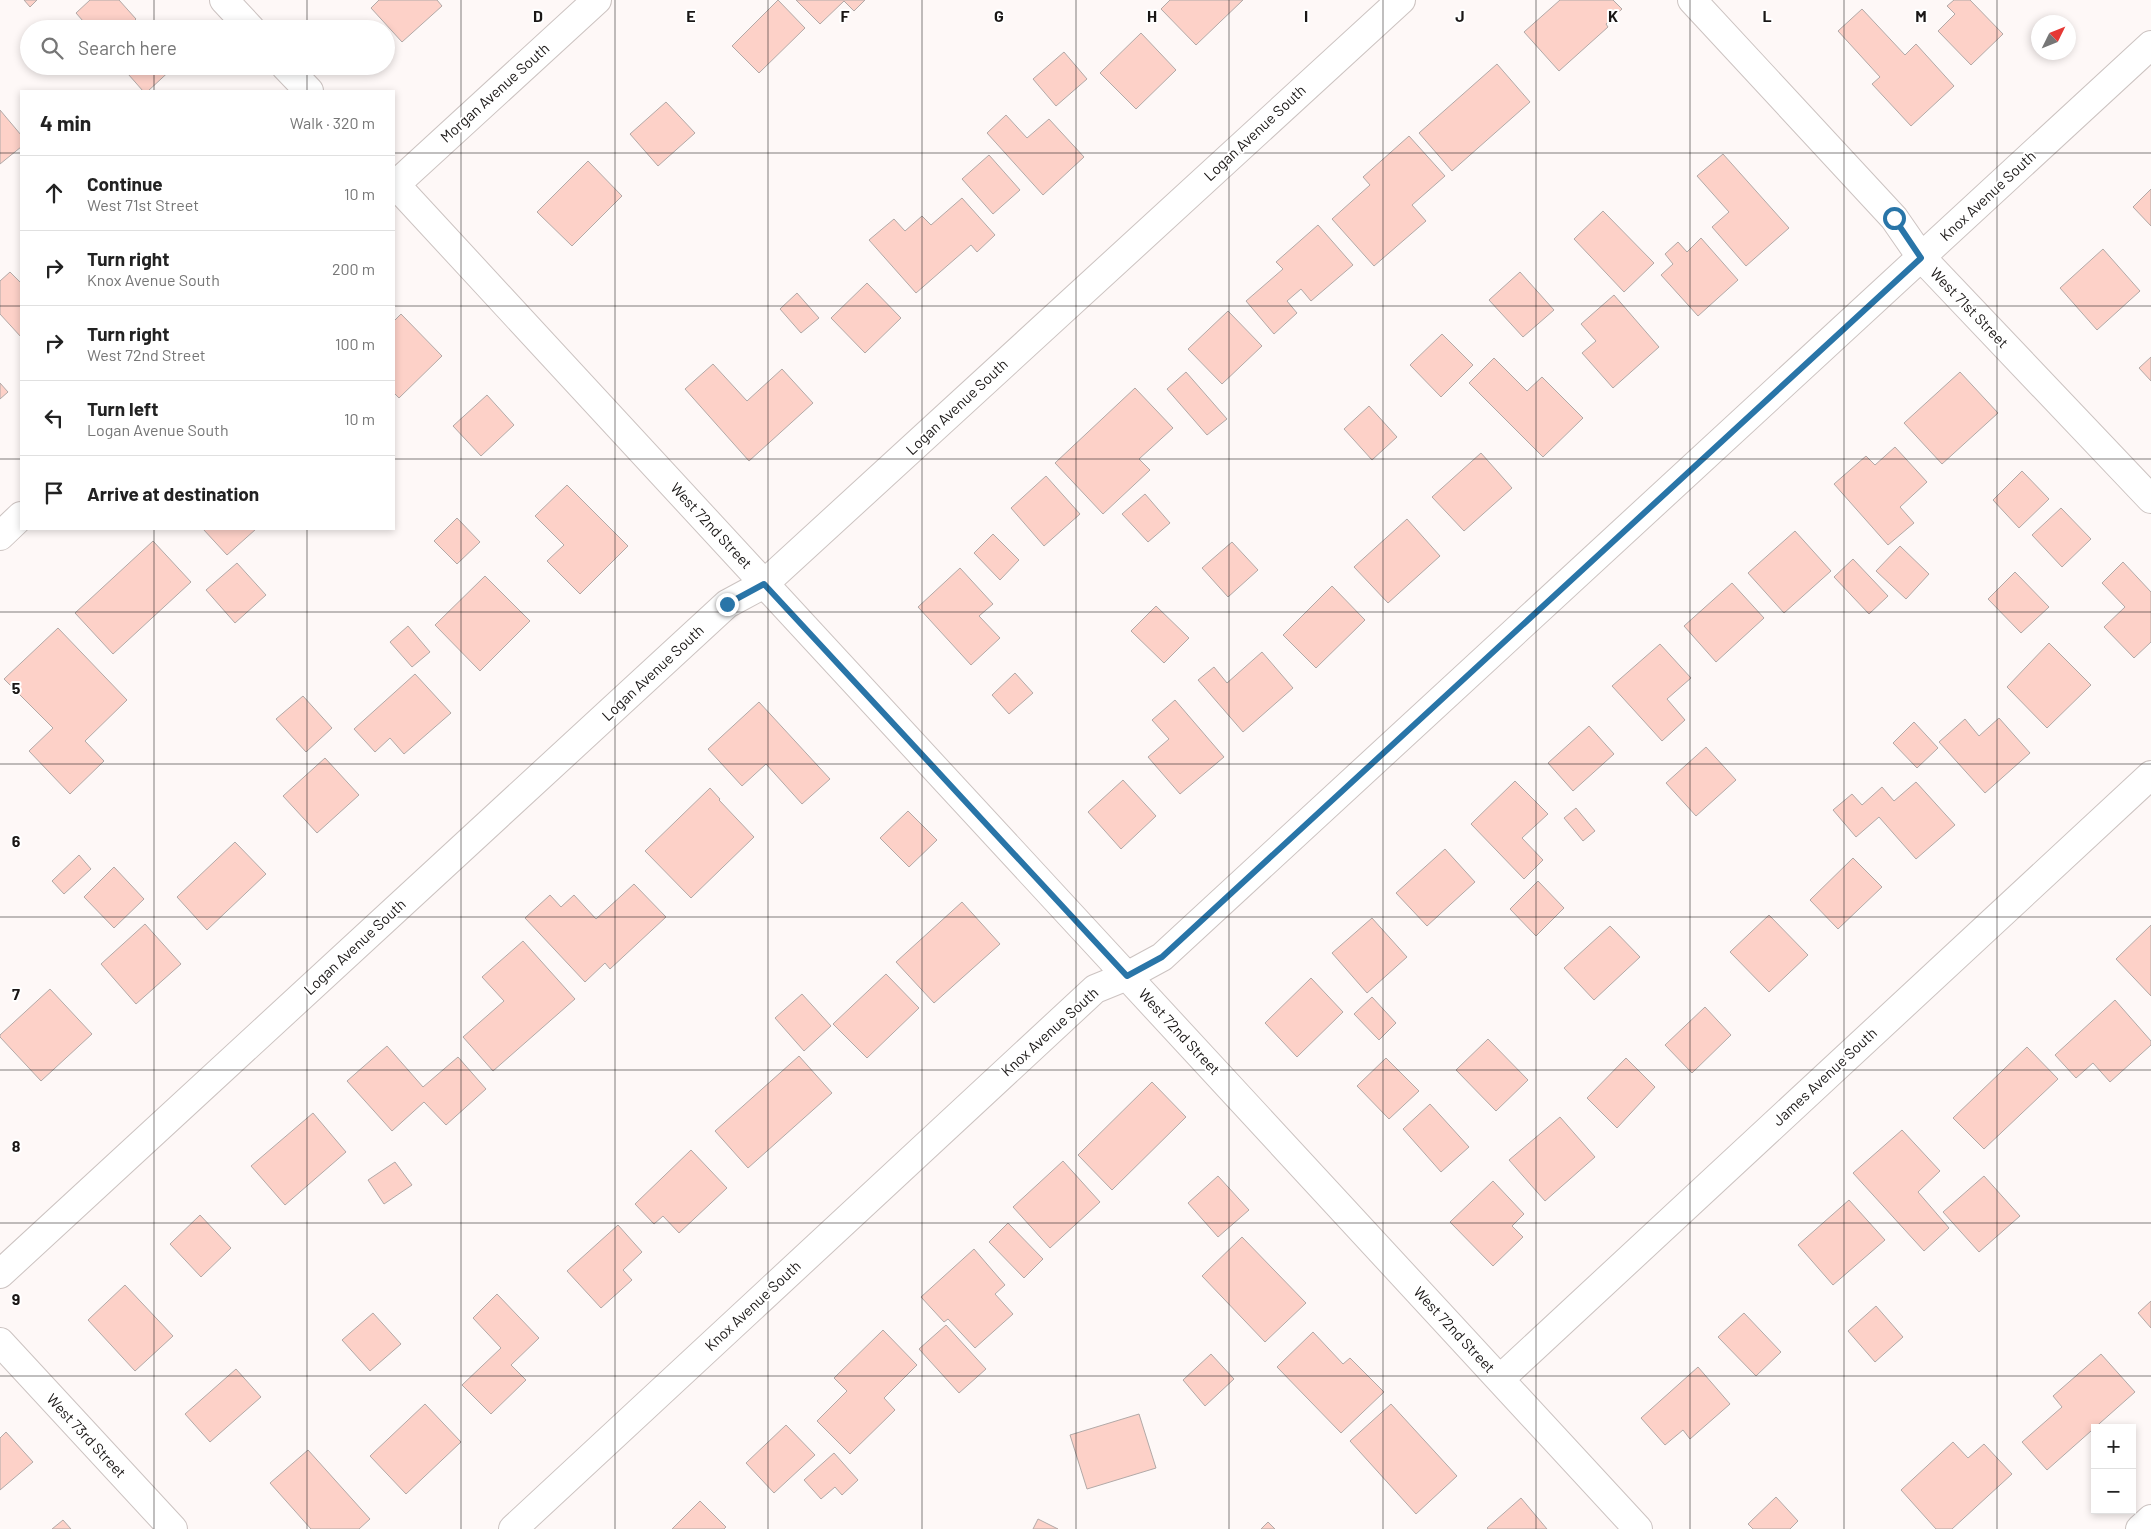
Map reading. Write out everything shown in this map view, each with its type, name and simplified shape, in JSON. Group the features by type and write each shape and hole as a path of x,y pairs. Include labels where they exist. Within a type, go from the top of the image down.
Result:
{"street":[{"path":"224,0 243,20"},
{"name":"Morgan Avenue South","path":"395,184 597,0"},
{"name":"Logan Avenue South","path":"0,1274 727,604 764,584 1401,0"},
{"name":"West 71st Street","path":"1692,0 1894,218 1921,258 2151,499"},
{"name":"Knox Avenue South","path":"513,1529 1095,989 1127,976 1162,957 2151,45"},
{"path":"293,75 307,90"},
{"name":"West 72nd Street","path":"395,186 1638,1529"},
{"path":"0,536 20,517"},
{"name":"James Avenue South","path":"1500,1379 2151,775"},
{"name":"West 73rd Street","path":"0,1342 173,1529"},
{"path":"2140,1529 2151,1519"}],"building":[{"path":"24,0 37,0 30,7"},
{"path":"90,0 119,0 136,19 82,20 76,13"},
{"path":"379,0 437,0 442,6 402,42 395,34 395,20 382,20 371,8"},
{"path":"778,0 805,28 759,73 732,46"},
{"path":"796,0 865,0 854,11 844,1 820,24"},
{"path":"1170,0 1243,0 1196,45 1161,9"},
{"path":"1560,0 1613,0 1622,9 1606,24 1608,27 1559,71 1524,32"},
{"path":"1954,0 1970,0 2003,34 1971,65 1938,31 1955,14 1947,6"},
{"path":"1862,9 1905,55 1916,44 1954,86 1911,126 1872,84 1880,77 1838,31"},
{"path":"1141,33 1176,70 1136,109 1100,73"},
{"path":"1064,52 1087,79 1056,106 1033,79"},
{"path":"1497,64 1530,102 1452,171 1419,133"},
{"path":"129,75 165,75 149,90 142,90"},
{"path":"666,102 695,133 658,166 630,134"},
{"path":"0,110 20,134 20,148 0,164"},
{"path":"1006,115 1027,138 1049,119 1084,157 1043,195 987,133"},
{"path":"1409,136 1445,176 1412,205 1426,221 1374,266 1332,219 1370,185 1363,177"},
{"path":"1723,154 1789,228 1746,266 1712,227 1729,212 1697,176"},
{"path":"989,155 1020,190 993,214 962,179"},
{"path":"588,161 622,196 572,246 537,212"},
{"path":"2151,189 2151,226 2133,207"},
{"path":"962,198 995,235 977,252 971,245 916,293 869,240 894,219 905,231 922,216 931,225"},
{"path":"1603,211 1654,263 1624,292 1574,239"},
{"path":"1318,225 1353,265 1311,301 1301,289 1287,301 1297,313 1274,334 1246,301 1283,269 1276,262"},
{"path":"1701,238 1738,280 1698,316 1661,275 1673,264 1665,254 1678,242 1687,252"},
{"path":"2103,249 2140,291 2097,330 2060,288"},
{"path":"10,272 20,282 20,336 0,314 0,281"},
{"path":"1520,272 1554,310 1523,337 1489,300"},
{"path":"867,283 901,318 865,353 831,318"},
{"path":"797,293 819,318 801,333 780,309"},
{"path":"1614,295 1659,347 1613,388 1582,353 1596,341 1581,324"},
{"path":"1228,311 1262,346 1222,384 1188,349"},
{"path":"401,314 442,356 399,398 395,394 395,320"},
{"path":"1442,334 1473,365 1441,397 1410,365"},
{"path":"2151,357 2151,381 2139,368"},
{"path":"1494,358 1527,391 1542,377 1583,418 1543,457 1469,383"},
{"path":"713,364 747,401 782,369 813,403 749,461 685,389"},
{"path":"1186,372 1227,419 1207,435 1167,389"},
{"path":"1960,372 1998,413 1942,464 1904,423"},
{"path":"0,383 8,392 0,399"},
{"path":"1135,388 1173,428 1139,459 1150,470 1103,514 1055,463"},
{"path":"487,395 514,425 481,456 453,426"},
{"path":"1369,406 1397,437 1372,460 1344,429"},
{"path":"1895,447 1927,482 1900,507 1914,523 1888,545 1834,484 1866,456 1875,465"},
{"path":"1481,453 1512,488 1464,531 1432,497"},
{"path":"2022,471 2049,499 2019,528 1993,500"},
{"path":"1046,476 1080,514 1044,546 1011,508"},
{"path":"567,485 628,546 580,594 547,561 564,545 535,516"},
{"path":"1145,494 1170,523 1148,542 1122,514"},
{"path":"2061,508 2091,539 2062,567 2032,535"},
{"path":"457,518 480,542 457,564 434,541"},
{"path":"1407,519 1440,556 1388,603 1354,567"},
{"path":"204,530 255,530 227,555"},
{"path":"1795,531 1831,571 1784,613 1748,573"},
{"path":"993,534 1019,560 1000,580 974,553"},
{"path":"153,541 191,582 113,654 75,613"},
{"path":"1232,542 1258,570 1228,597 1202,568"},
{"path":"1900,546 1929,574 1906,599 1876,571"},
{"path":"1853,559 1888,596 1869,614 1834,577"},
{"path":"2123,562 2151,592 2151,642 2134,658 2104,627 2125,607 2102,583"},
{"path":"237,563 266,595 235,623 206,590"},
{"path":"960,568 993,604 979,616 1000,638 971,665 918,607"},
{"path":"2015,572 2049,607 2021,633 1988,599"},
{"path":"485,576 530,621 480,671 435,625"},
{"path":"1732,583 1764,618 1716,662 1684,626"},
{"path":"1332,586 1365,620 1316,668 1283,635"},
{"path":"1156,606 1189,638 1164,663 1131,631"},
{"path":"408,626 430,652 412,667 390,642"},
{"path":"58,628 127,700 85,741 104,761 70,794 29,751 53,728 4,679"},
{"path":"2049,643 2091,685 2047,728 2007,687"},
{"path":"1660,644 1691,678 1667,699 1685,720 1662,741 1612,686"},
{"path":"1262,652 1293,688 1243,732 1198,680 1214,667 1227,683"},
{"path":"1015,673 1033,693 1009,714 992,695"},
{"path":"415,674 451,713 404,754 390,738 375,752 354,729"},
{"path":"303,696 332,728 306,752 276,719"},
{"path":"1175,700 1224,757 1180,794 1148,757 1169,739 1152,720"},
{"path":"759,702 830,779 802,804 766,764 742,786 708,749"},
{"path":"1999,718 2030,753 1985,793 1939,742 1965,719 1979,736"},
{"path":"1914,722 1938,748 1917,768 1893,743"},
{"path":"1589,726 1614,754 1573,791 1548,763"},
{"path":"1706,747 1736,780 1696,816 1666,783"},
{"path":"325,758 359,795 317,833 283,796"},
{"path":"1123,780 1156,816 1121,849 1088,812"},
{"path":"1515,781 1548,814 1522,838 1543,860 1524,879 1471,824"},
{"path":"1916,782 1955,825 1916,859 1879,817 1856,837 1833,810 1852,794 1862,805 1882,787 1894,801"},
{"path":"710,788 754,837 691,898 645,851"},
{"path":"1576,808 1595,831 1583,841 1564,818"},
{"path":"908,811 937,840 909,867 880,838"},
{"path":"235,842 266,874 207,930 177,897"},
{"path":"1445,849 1475,882 1427,926 1396,893"},
{"path":"79,855 91,869 64,894 52,881"},
{"path":"1853,858 1882,887 1838,929 1810,900"},
{"path":"114,867 144,899 114,928 84,897"},
{"path":"1538,881 1564,908 1536,936 1510,909"},
{"path":"634,884 666,917 610,969 605,963 585,982 525,918 550,895 561,907 574,895 596,919"},
{"path":"962,902 1000,944 934,1003 896,962"},
{"path":"1769,915 1808,955 1769,992 1730,952"},
{"path":"1372,918 1407,957 1367,993 1332,953"},
{"path":"145,924 181,964 136,1004 101,964"},
{"path":"2151,925 2151,996 2116,959"},
{"path":"1610,926 1640,957 1594,1000 1564,968"},
{"path":"523,941 575,999 493,1071 463,1037 504,1001 482,977"},
{"path":"886,974 919,1008 867,1058 833,1024"},
{"path":"1311,978 1343,1012 1297,1057 1265,1023"},
{"path":"50,989 92,1034 41,1081 0,1035"},
{"path":"802,994 831,1026 804,1051 775,1018"},
{"path":"1372,997 1396,1023 1379,1040 1354,1014"},
{"path":"2115,1000 2151,1041 2151,1045 2110,1082 2093,1063 2076,1078 2055,1055"},
{"path":"1705,1007 1731,1035 1692,1073 1665,1045"},
{"path":"1488,1039 1528,1080 1496,1111 1456,1070"},
{"path":"387,1046 423,1087 458,1057 486,1089 446,1125 424,1102 392,1131 347,1081"},
{"path":"2027,1047 2058,1079 1984,1149 1953,1118"},
{"path":"799,1056 832,1093 748,1168 715,1131"},
{"path":"1386,1058 1419,1091 1389,1119 1357,1086"},
{"path":"1626,1058 1655,1087 1617,1128 1587,1098"},
{"path":"1152,1082 1186,1117 1112,1190 1078,1155"},
{"path":"1430,1104 1469,1147 1441,1172 1403,1129"},
{"path":"313,1113 346,1152 285,1205 251,1166"},
{"path":"1560,1117 1595,1157 1545,1201 1509,1160"},
{"path":"1902,1130 1940,1171 1918,1192 1949,1228 1924,1251 1853,1173"},
{"path":"691,1150 727,1188 679,1233 663,1216 654,1224 635,1204"},
{"path":"1063,1161 1100,1202 1050,1248 1013,1207"},
{"path":"395,1162 412,1185 384,1204 368,1180"},
{"path":"1218,1176 1249,1210 1218,1237 1188,1203"},
{"path":"1984,1176 2020,1216 1979,1252 1943,1212"},
{"path":"1493,1181 1524,1214 1512,1226 1523,1237 1493,1266 1450,1222"},
{"path":"1849,1200 1885,1240 1833,1285 1798,1245"},
{"path":"200,1215 231,1248 201,1277 170,1244"},
{"path":"1008,1223 1043,1259 1024,1278 989,1242"},
{"path":"618,1225 642,1252 623,1270 632,1280 601,1308 567,1271"},
{"path":"1242,1237 1306,1303 1265,1342 1202,1276"},
{"path":"974,1249 1005,1285 995,1294 1013,1314 975,1348 948,1319 944,1322 921,1297"},
{"path":"125,1285 173,1336 135,1371 88,1320"},
{"path":"497,1294 539,1338 511,1365 526,1380 491,1414 462,1385 501,1348 473,1318"},
{"path":"2151,1301 2151,1328 2138,1313"},
{"path":"1876,1306 1903,1337 1875,1362 1848,1331"},
{"path":"373,1313 401,1344 370,1371 342,1340"},
{"path":"1744,1313 1781,1352 1756,1376 1718,1337"},
{"path":"946,1325 986,1369 959,1393 919,1349"},
{"path":"883,1330 917,1365 884,1398 895,1410 850,1454 817,1421 847,1391 834,1378"},
{"path":"1313,1332 1343,1364 1350,1358 1384,1392 1341,1433 1277,1367"},
{"path":"1211,1354 1234,1379 1205,1406 1183,1380"},
{"path":"2101,1354 2135,1392 2099,1424 2091,1424 2091,1431 2047,1470 2022,1442 2062,1407 2053,1396"},
{"path":"1698,1367 1730,1404 1690,1439 1683,1430 1665,1445 1641,1418"},
{"path":"236,1369 261,1397 210,1442 185,1414"},
{"path":"425,1404 461,1442 406,1494 370,1456"},
{"path":"1391,1404 1457,1476 1416,1514 1350,1441"},
{"path":"1139,1414 1156,1468 1087,1489 1070,1435"},
{"path":"786,1425 815,1455 774,1493 746,1463"},
{"path":"6,1432 33,1462 0,1490 0,1438"},
{"path":"1953,1442 1968,1458 1984,1444 2012,1474 1952,1529 1936,1529 1901,1490"},
{"path":"308,1450 370,1519 359,1529 311,1529 270,1483"},
{"path":"834,1453 858,1480 842,1495 835,1487 821,1499 804,1480"},
{"path":"1776,1497 1798,1521 1790,1529 1753,1529 1748,1524"},
{"path":"1521,1498 1547,1529 1487,1528"},
{"path":"700,1501 726,1527 724,1529 672,1529"},
{"path":"1038,1519 1058,1529 1033,1529"},
{"path":"63,1520 71,1529 52,1529"},
{"path":"1268,1522 1275,1529 1261,1529"}],"route":[{"path":"727,604 764,584 1127,976 1162,957 1921,258 1894,218"}]}
